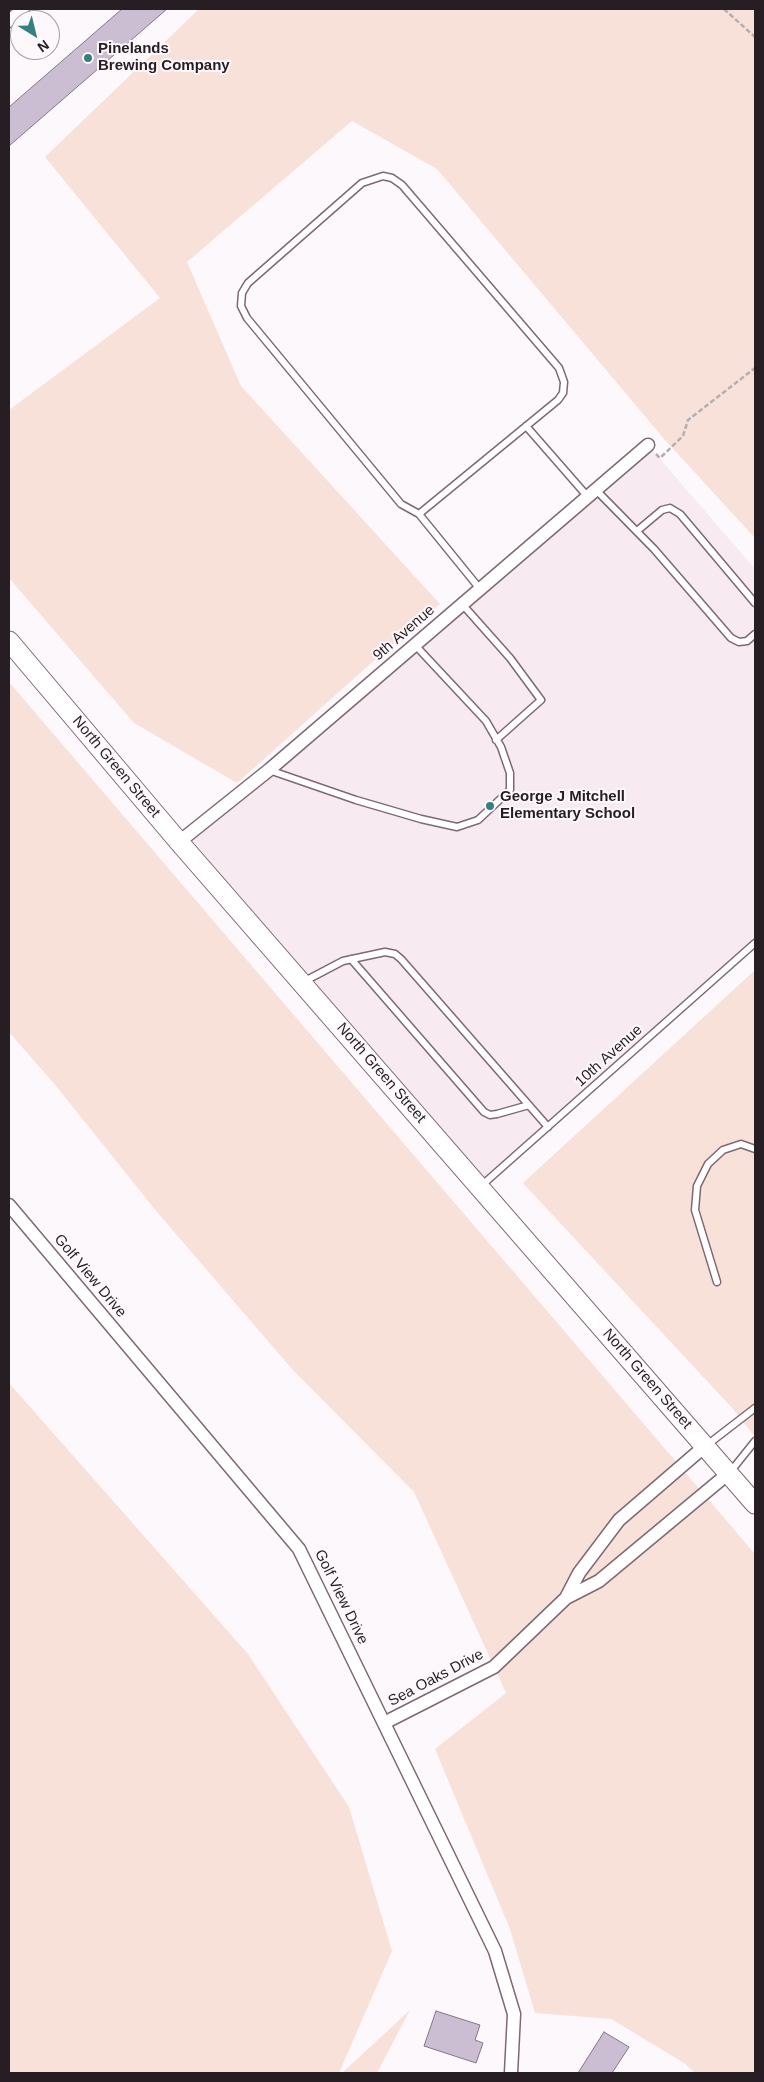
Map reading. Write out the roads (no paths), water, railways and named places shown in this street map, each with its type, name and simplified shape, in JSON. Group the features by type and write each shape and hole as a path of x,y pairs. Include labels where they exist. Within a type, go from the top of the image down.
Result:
{"main road":[{"name":"North Green Street","path":"9,641 179,842 705,1446 730,1472 755,1504"}],"street":[{"path":"9,21 23,9"},
{"name":"9th Avenue","path":"179,842 269,770 648,445"},
{"name":"Golf View Drive","path":"9,1205 299,1549 495,1951 514,2014 511,2073"},
{"name":"Sea Oaks Drive","path":"566,1598 579,1574 620,1520 705,1446"},
{"name":"Sea Oaks Drive","path":"384,1723 494,1666 566,1598 599,1581 730,1472"}],"lane":[{"path":"419,514 558,400 563,393 564,382 559,368 402,185 392,178 383,176 362,183 248,283 242,293 240,306 247,318 401,504 419,514 480,589"},
{"path":"526,426 592,493 637,531 731,638 739,642 747,641 755,634"},
{"path":"637,531 662,510 670,508 680,514 755,603"},
{"path":"462,604 510,658 541,700 496,740"},
{"path":"269,770 356,800 457,827 478,820 510,790 510,773 486,722 415,645"},
{"name":"10th Avenue","path":"480,1187 755,943"},
{"path":"302,982 327,968 351,959 385,952 394,954 401,959 548,1126"},
{"path":"351,959 484,1112 490,1115 497,1114 529,1105"},
{"path":"717,1282 695,1210 696,1186 708,1164 722,1150 742,1144 755,1149"},
{"path":"705,1446 755,1408"},
{"path":"730,1472 755,1441"}],"place":[{"name":"Pinelands Brewing Company","path":"88,58"},
{"name":"George J Mitchell Elementary School","path":"490,806"}]}
